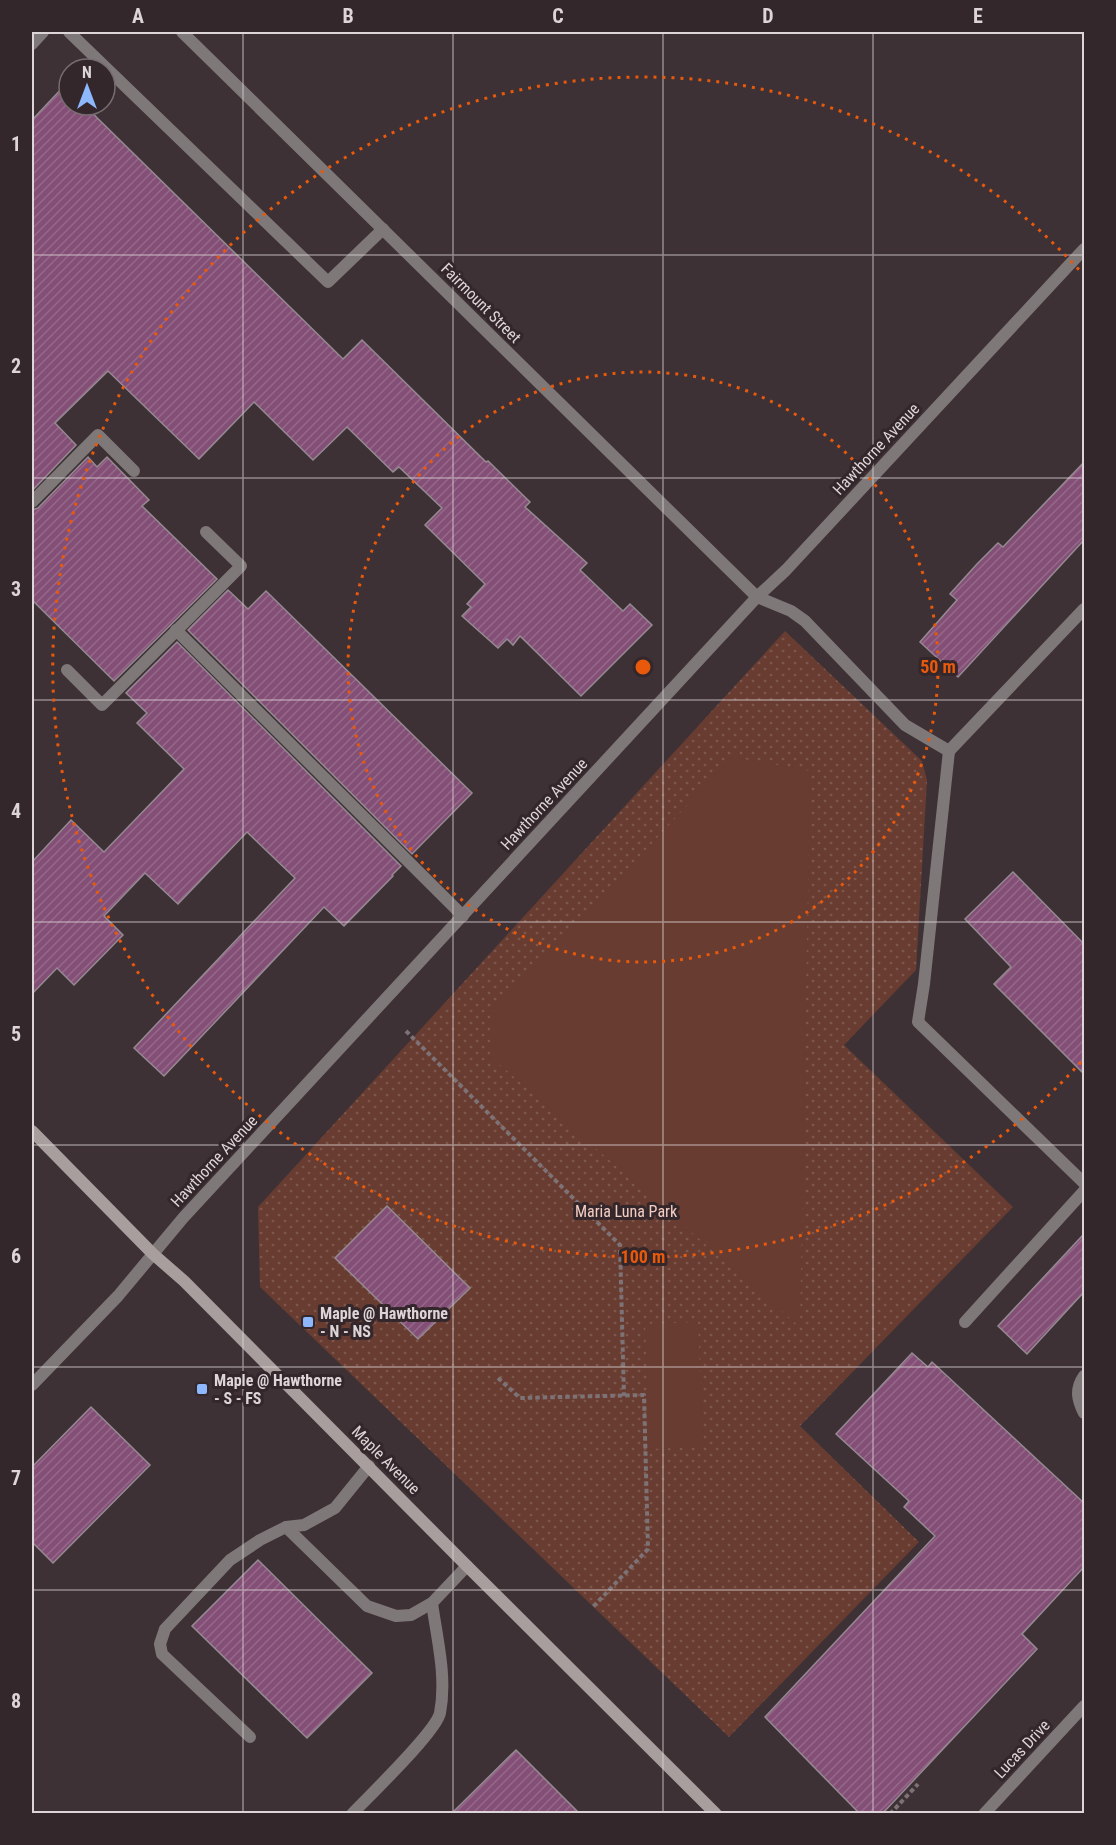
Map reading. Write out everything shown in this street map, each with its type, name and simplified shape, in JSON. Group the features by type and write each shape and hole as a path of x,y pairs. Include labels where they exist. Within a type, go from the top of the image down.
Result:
{"main road":[{"name":"Maple Avenue","path":"32,1131 716,1814"}],"street":[{"path":"32,44 43,32"},
{"path":"69,32 328,282 383,229"},
{"name":"Fairmount Street","path":"182,32 758,597"},
{"name":"Hawthorne Avenue","path":"32,1385 118,1296 183,1218 462,916 1084,249"},
{"path":"33,496 98,435 134,471"},
{"path":"67,670 102,705 241,566 206,532"},
{"path":"758,597 791,611 805,621 905,725 949,751"},
{"path":"1084,609 949,751 918,1022 1084,1183"},
{"path":"176,630 462,916"},
{"path":"965,1322 1084,1191"},
{"path":"1084,1376 1077,1390 1078,1402 1084,1413"},
{"path":"250,1737 162,1654 160,1644 165,1629 230,1560 260,1540 286,1527 304,1524 335,1508 369,1466"},
{"path":"286,1527 367,1606 396,1616 411,1615 432,1603 467,1566"},
{"path":"352,1814 422,1741 440,1716 442,1675 432,1603"},
{"name":"Lucas Drive","path":"984,1814 1084,1706"}],"path":[{"path":"406,1031 620,1245 624,1396"},
{"path":"498,1378 520,1398 644,1395 648,1549 592,1608"},
{"path":"890,1814 918,1784"}],"green space":[{"name":"Maria Luna Park","path":"785,631 922,761 927,780 916,970 844,1045 1013,1207 800,1426 919,1542 729,1737 260,1287 258,1207"},
{"path":"733,757 810,771 800,1327 490,1056 490,1015"},
{"path":"698,1322 703,1447 650,1449 645,1324"}],"building":[{"path":"57,93 57,117 96,117 343,359 362,340 530,502 525,507 587,563 580,570 623,611 630,604 652,625 581,696 520,636 513,645 507,639 498,648 462,616 471,607 467,604 485,584 425,525 442,508 399,467 393,472 347,427 313,460 254,402 199,459 108,371 55,423 76,445 32,491 32,120"},
{"path":"88,457 97,467 107,457 149,500 142,506 217,579 114,681 32,600 32,510 38,508"},
{"path":"1084,462 1084,540 958,677 920,642 957,600 950,594 977,564 998,543 1003,547"},
{"path":"228,590 248,609 266,591 472,793 412,854 188,630"},
{"path":"177,642 401,866 344,926 324,907 164,1076 134,1048 295,878 247,832 178,904 145,873 104,916 123,935 74,985 57,968 32,994 32,862 71,820 104,852 184,769 137,723 147,713 126,693"},
{"path":"1013,872 1084,944 1084,1074 994,984 1011,967 965,919"},
{"path":"387,1206 470,1288 418,1339 335,1258"},
{"path":"1084,1234 1084,1292 1027,1354 998,1326"},
{"path":"912,1353 928,1367 932,1362 1084,1503 1084,1567 1022,1634 1037,1649 882,1814 860,1814 765,1717 935,1536 904,1507 909,1501 836,1434"},
{"path":"91,1407 150,1465 53,1563 32,1542 32,1467"},
{"path":"258,1560 372,1673 307,1738 192,1626"},
{"path":"516,1750 580,1814 451,1814"}],"place":[{"name":"Maple @ Hawthorne - N - NS","path":"308,1322"},
{"name":"Maple @ Hawthorne - S - FS","path":"202,1389"}]}
